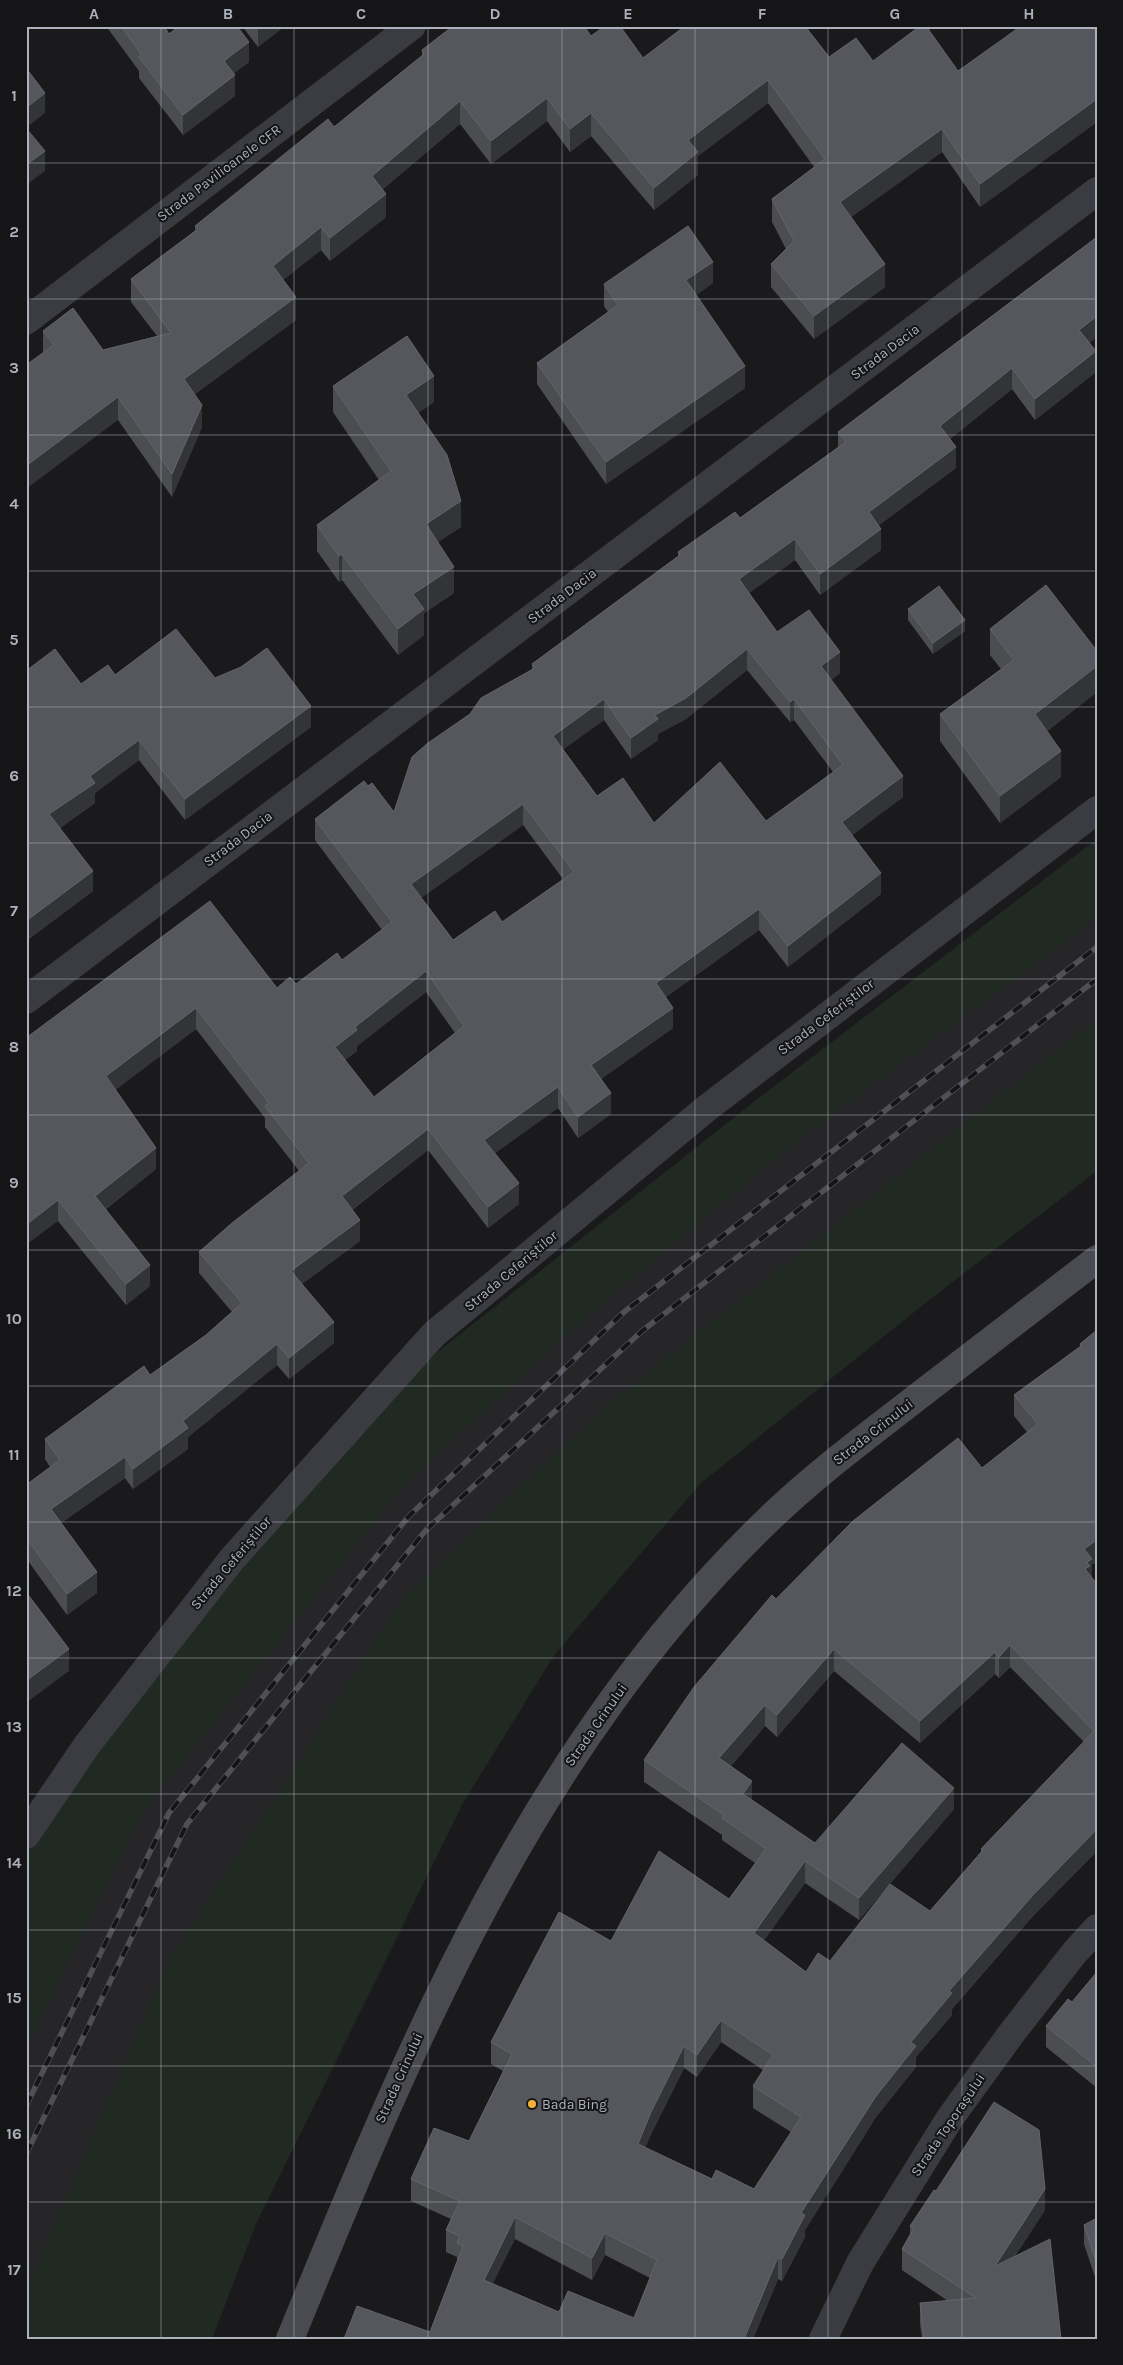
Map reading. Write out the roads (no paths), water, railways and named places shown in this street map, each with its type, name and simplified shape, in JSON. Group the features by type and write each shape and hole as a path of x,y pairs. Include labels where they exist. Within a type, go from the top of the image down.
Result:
{"street":[{"name":"Strada Pavilioanele CFR","path":"26,321 412,26"},
{"name":"Strada Dacia","path":"26,1000 1097,191"},
{"name":"Strada Ceferiștilor","path":"26,1834 87,1745 232,1559 434,1334 707,1108 1097,810"},
{"name":"Strada Crinului","path":"290,2339 378,2125 424,2024 487,1898 553,1787 597,1718 685,1608 767,1521 841,1456 1097,1259"},
{"name":"Strada Toporașului","path":"823,2339 860,2263 950,2118 1010,2034 1075,1952 1097,1928"}],"railway":[{"path":"26,2106 169,1813 409,1516 624,1312 1097,947"},
{"path":"26,2154 187,1824 426,1530 642,1331 1097,979"}],"place":[{"name":"Bada Bing","path":"532,2104"}]}
